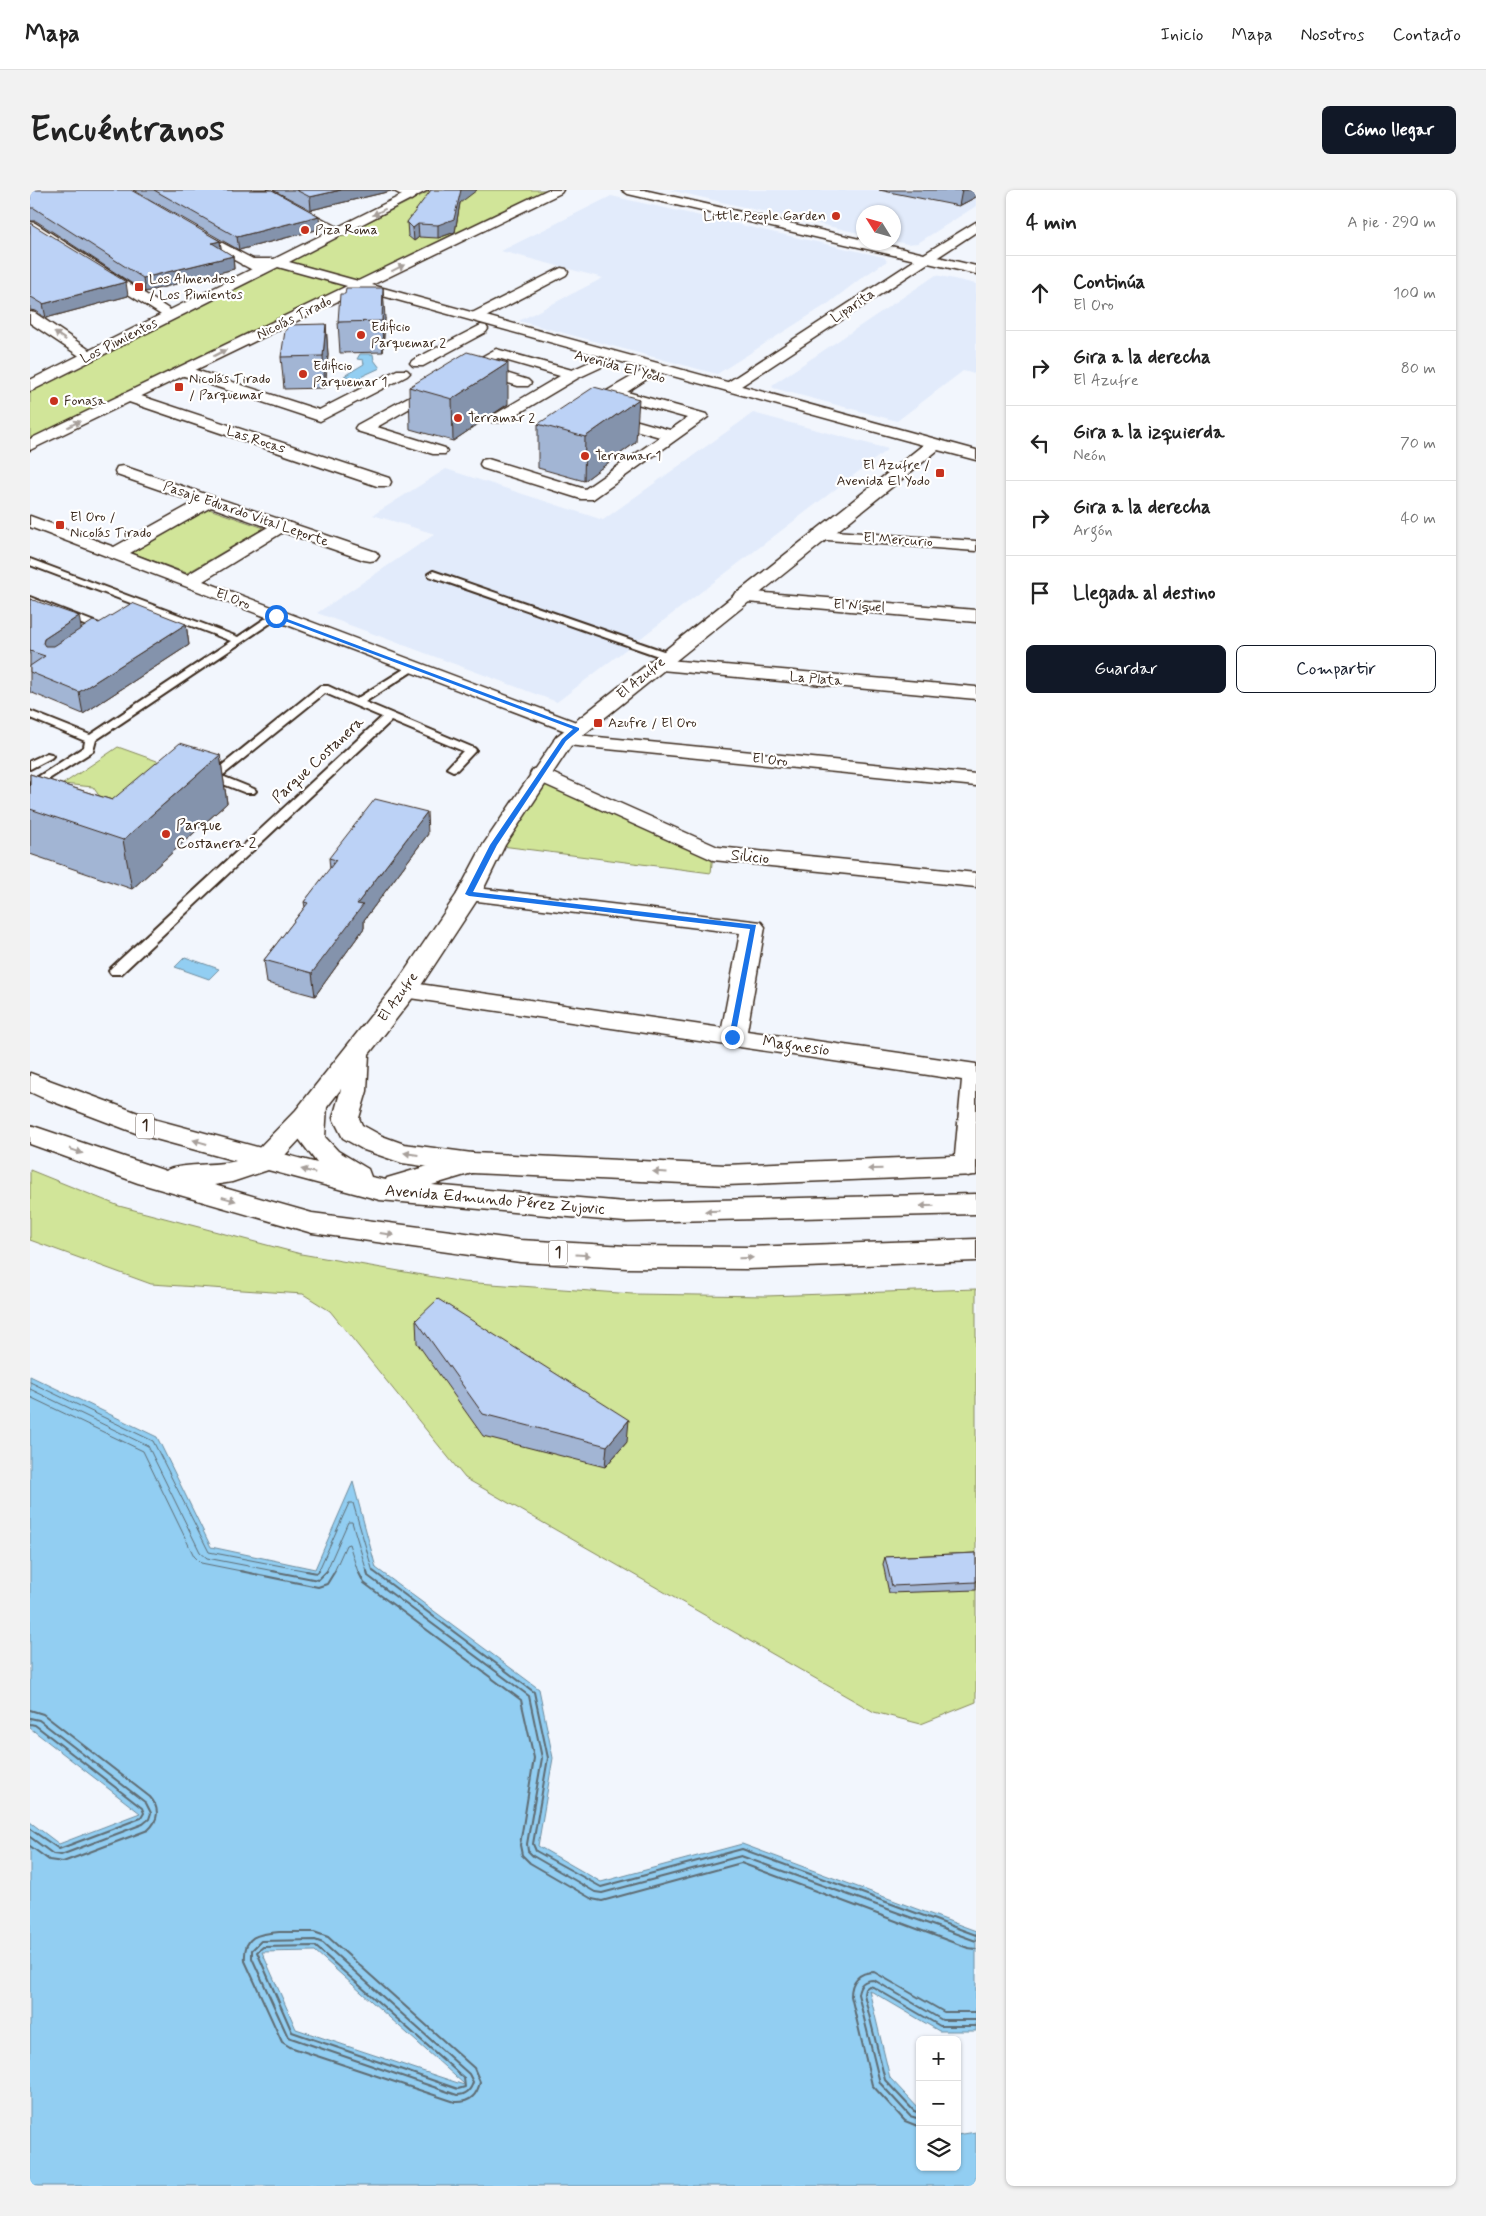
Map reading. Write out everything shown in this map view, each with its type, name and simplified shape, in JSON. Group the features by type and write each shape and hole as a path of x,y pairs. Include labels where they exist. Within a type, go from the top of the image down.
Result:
{"main road":[{"path":"260,190 340,232"},
{"name":"Nicolás Tirado","path":"30,445 557,190"},
{"path":"628,190 976,270"},
{"name":"Los Pimientos","path":"32,383 340,232 410,192"},
{"name":"Avenida El Yodo","path":"179,224 263,270 730,387 931,447 976,465"},
{"path":"30,226 171,315"},
{"name":"Liparita","path":"730,387 924,258 976,226"},
{"path":"247,262 278,263"},
{"name":"Avenida El Yodo","path":"278,263 362,286 601,362 931,447 976,455"},
{"path":"418,363 478,323 561,272"},
{"path":"30,316 89,356"},
{"path":"439,451 363,428 496,353 572,375"},
{"path":"498,419 572,375 601,362"},
{"path":"470,367 523,383"},
{"path":"183,371 320,416 402,372"},
{"path":"590,409 645,374"},
{"path":"488,464 587,495 700,417 614,393"},
{"name":"Las Rocas","path":"129,397 383,482"},
{"path":"606,417 672,436"},
{"name":"El Azufre","path":"264,1160 314,1106 405,990 469,894 494,845 541,774 570,735 931,447"},
{"name":"Pasaje Eduardo Vital Leporte","path":"123,471 370,556"},
{"path":"115,554 209,501"},
{"name":"El Oro","path":"30,521 412,667 570,735 976,780"},
{"path":"188,582 281,526"},
{"name":"El Mercurio","path":"820,535 976,546"},
{"name":"El Níquel","path":"742,597 976,616"},
{"name":"La Plata","path":"662,661 976,693"},
{"name":"Silicio","path":"541,774 713,853 976,880"},
{"path":"469,894 753,927 732,1037"},
{"name":"Magnesio","path":"405,990 975,1073 972,1165"},
{"path":"356,1053 354,1090 346,1118 352,1131 373,1143 402,1153 472,1163 726,1175 972,1165"},
{"name":"Avenida Edmundo Pérez Zujovic","path":"30,1082 150,1128 380,1190 625,1212 976,1204"},
{"path":"314,1106 312,1139 328,1158 380,1190 472,1163"},
{"name":"1","path":"30,1134 148,1176 312,1223 520,1251 627,1257 747,1258 976,1250"},
{"path":"148,1176 220,1175 240,1172 264,1160"}],"lane":[{"path":"30,562 239,641"},
{"path":"433,574 662,661"},
{"path":"30,600 110,627 91,639"},
{"path":"128,615 143,605"},
{"path":"30,787 89,749 91,739 276,616"},
{"name":"Parque Costanera","path":"357,703 412,667"},
{"name":"Parque Costanera","path":"250,791 214,777 324,688 470,750 452,768"},
{"path":"30,714 91,739"},
{"name":"Parque Costanera","path":"116,971 389,717"},
{"path":"30,766 47,756"}],"shaded area":[{"path":"669,190 976,190 976,206 918,243 901,243 901,205 856,205 856,232"},
{"path":"611,196 884,257 887,261 829,303 717,374 519,321 603,278 501,251"},
{"path":"936,275 976,284 976,374 963,371 897,421 773,388 772,385"},
{"path":"753,413 888,449 557,702 317,613 435,534 373,515 446,469 603,520"}],"green space":[{"path":"432,190 547,190 30,439 30,392"},
{"path":"209,509 264,528 187,573 132,553"},
{"path":"118,747 171,766 70,856 30,828 100,797 93,787 63,784"},
{"path":"541,774 713,853 711,873 494,845"},
{"path":"30,1170 119,1206 301,1254 463,1282 633,1294 766,1296 976,1289 976,1702 921,1724 874,1712 465,1478 330,1311 303,1294 151,1284 30,1240"}],"water":[{"path":"360,354 373,354 374,360 380,368 356,379 344,376 364,364 363,360 357,359"},
{"path":"185,957 219,969 209,979 175,967"},
{"path":"30,1376 157,1437 211,1547 315,1569 353,1482 376,1568 539,1689 553,1758 538,1846 601,1882 742,1844 976,1931 976,2031 939,2031 869,1990 890,2078 916,2106 916,2171 961,2171 961,2134 976,2132 976,2186 30,2186 30,1822 59,1844 140,1813 30,1728","holes":["315,1951 464,2085 296,2029 262,1952"]}],"building":[{"path":"30,190 131,190 220,241 212,243 233,256 143,278 34,208 30,208"},
{"path":"154,190 272,190 319,216 237,237"},
{"path":"296,190 341,190 310,197"},
{"path":"431,190 461,190 454,219 438,225 418,224 413,228 407,222"},
{"path":"30,223 126,282 43,304 30,297"},
{"path":"346,288 383,288 382,321 338,322 340,294 345,294"},
{"path":"326,324 323,356 281,357 287,325"},
{"path":"467,352 508,363 452,399 409,387"},
{"path":"594,387 639,399 585,437 538,424"},
{"path":"30,599 79,616 44,639 43,643 45,646 54,646 93,621 99,623 132,603 186,624 79,692 30,672 30,666 45,656 30,651"},
{"path":"180,743 220,755 123,840 30,809 30,774 112,800"},
{"path":"375,799 427,812 357,904 363,905 312,973 264,960 308,903 304,902 336,860 329,858"},
{"path":"438,1299 629,1420 607,1446 483,1414 416,1320"},
{"path":"976,1553 976,1582 892,1586 885,1557"}],"place":[{"name":"Little People Garden","path":"836,216"},
{"name":"Piza Roma","path":"305,230"},
{"name":"Los Almendros / Los Pimientos","path":"139,287"},
{"name":"Edificio Parquemar 2","path":"361,335"},
{"name":"Edificio Parquemar 1","path":"303,374"},
{"name":"Nicolás Tirado / Parquemar","path":"179,387"},
{"name":"Fonasa","path":"54,401"},
{"name":"Terramar 2","path":"458,418"},
{"name":"Terramar 1","path":"585,456"},
{"name":"El Azufre / Avenida El Yodo","path":"940,473"},
{"name":"El Oro / Nicolás Tirado","path":"60,525"},
{"name":"Azufre / El Oro","path":"598,723"},
{"name":"Parque Costanera 2","path":"166,834"}],"route":[{"path":"276,616 577,729 564,740 494,845 469,894 753,927 732,1037"}]}
